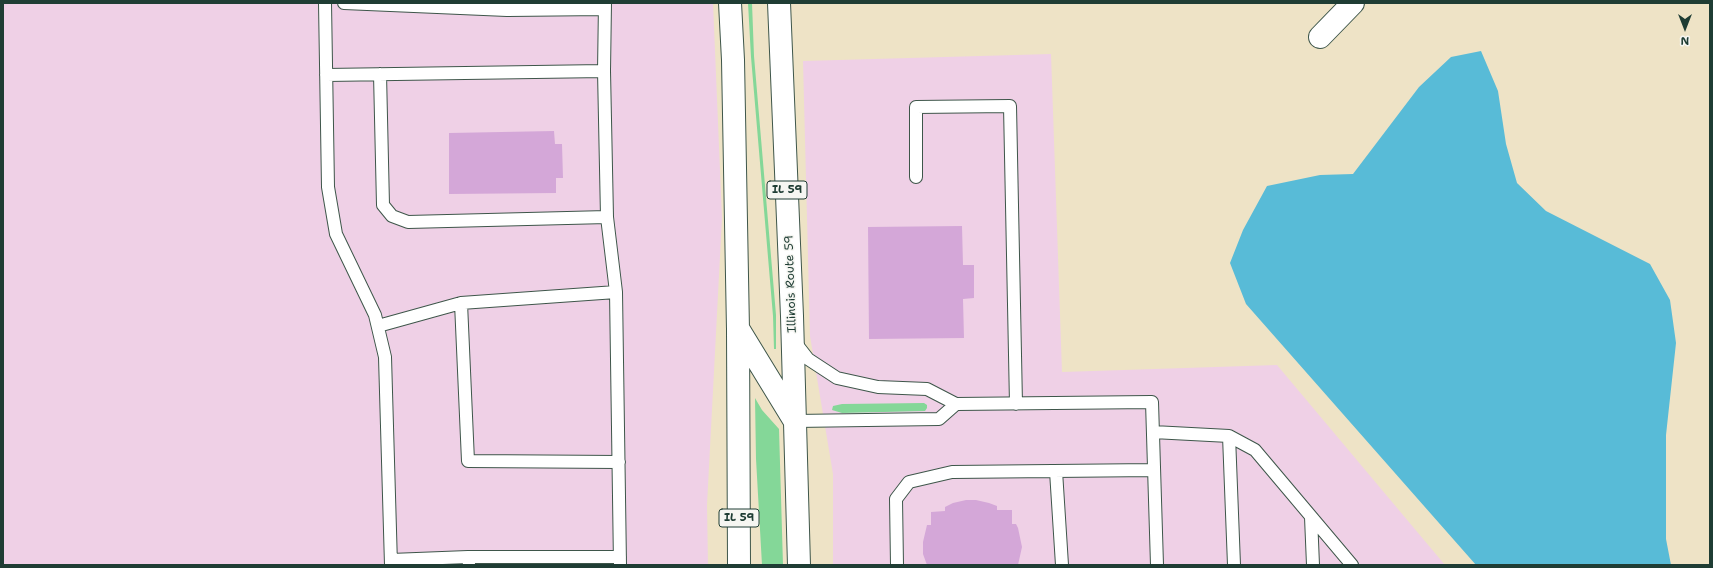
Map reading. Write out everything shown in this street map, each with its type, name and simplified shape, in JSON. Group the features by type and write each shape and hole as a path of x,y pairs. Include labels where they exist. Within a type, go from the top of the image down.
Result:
{"main road":[{"name":"IL 59","path":"730,3 733,67 738,330 739,565"},
{"name":"Illinois Route 59","path":"779,3 793,340 799,565"},
{"path":"1320,37 1352,3"},
{"path":"738,330 794,421"}],"lane":[{"path":"325,3 328,188 336,234 376,315 385,357 391,562 620,561 616,292 607,217 604,71 605,6 507,10 452,5 344,3"},
{"path":"326,75 604,71"},
{"path":"380,74 383,205 392,216 408,222 607,217"},
{"path":"916,177 916,107 1010,106 1016,404"},
{"path":"378,326 461,303 616,292"},
{"path":"461,303 468,461 619,462"},
{"path":"793,340 808,359 837,378 878,387 927,389 956,404 1152,402 1156,565"},
{"path":"794,421 939,419 956,404"},
{"path":"1153,432 1229,436 1255,450 1352,565"},
{"path":"1229,436 1234,565"},
{"path":"897,565 896,499 909,482 952,472 1154,470"},
{"path":"1056,471 1062,565"},
{"path":"1312,517 1313,565"}],"shaded area":[{"path":"3,3 713,3 722,218 707,505 708,565 3,565"},
{"path":"1051,54 1062,372 1277,365 1445,565 833,565 833,474 810,336 803,61"}],"green space":[{"path":"748,3 752,3 754,56 776,315 776,349 774,349 773,316 751,57"},
{"path":"755,398 762,410 779,429 783,565 762,565 756,459"},
{"path":"924,403 927,405 925,411 842,413 832,410 833,406 842,404"}],"water":[{"path":"1481,51 1498,91 1506,144 1517,183 1546,211 1650,264 1670,300 1676,343 1666,435 1666,539 1671,565 1476,565 1246,304 1230,263 1243,230 1267,186 1320,175 1353,174 1419,87 1451,57"}],"building":[{"path":"554,131 555,144 562,144 563,178 556,178 556,193 449,194 449,133"},
{"path":"962,226 963,265 974,265 974,298 963,299 964,338 869,339 868,227"},
{"path":"966,500 976,500 989,503 997,506 997,510 1012,510 1012,524 1016,524 1018,528 1022,547 1018,565 927,565 923,554 923,542 927,525 931,525 931,512 945,511 945,507 953,503"}]}
